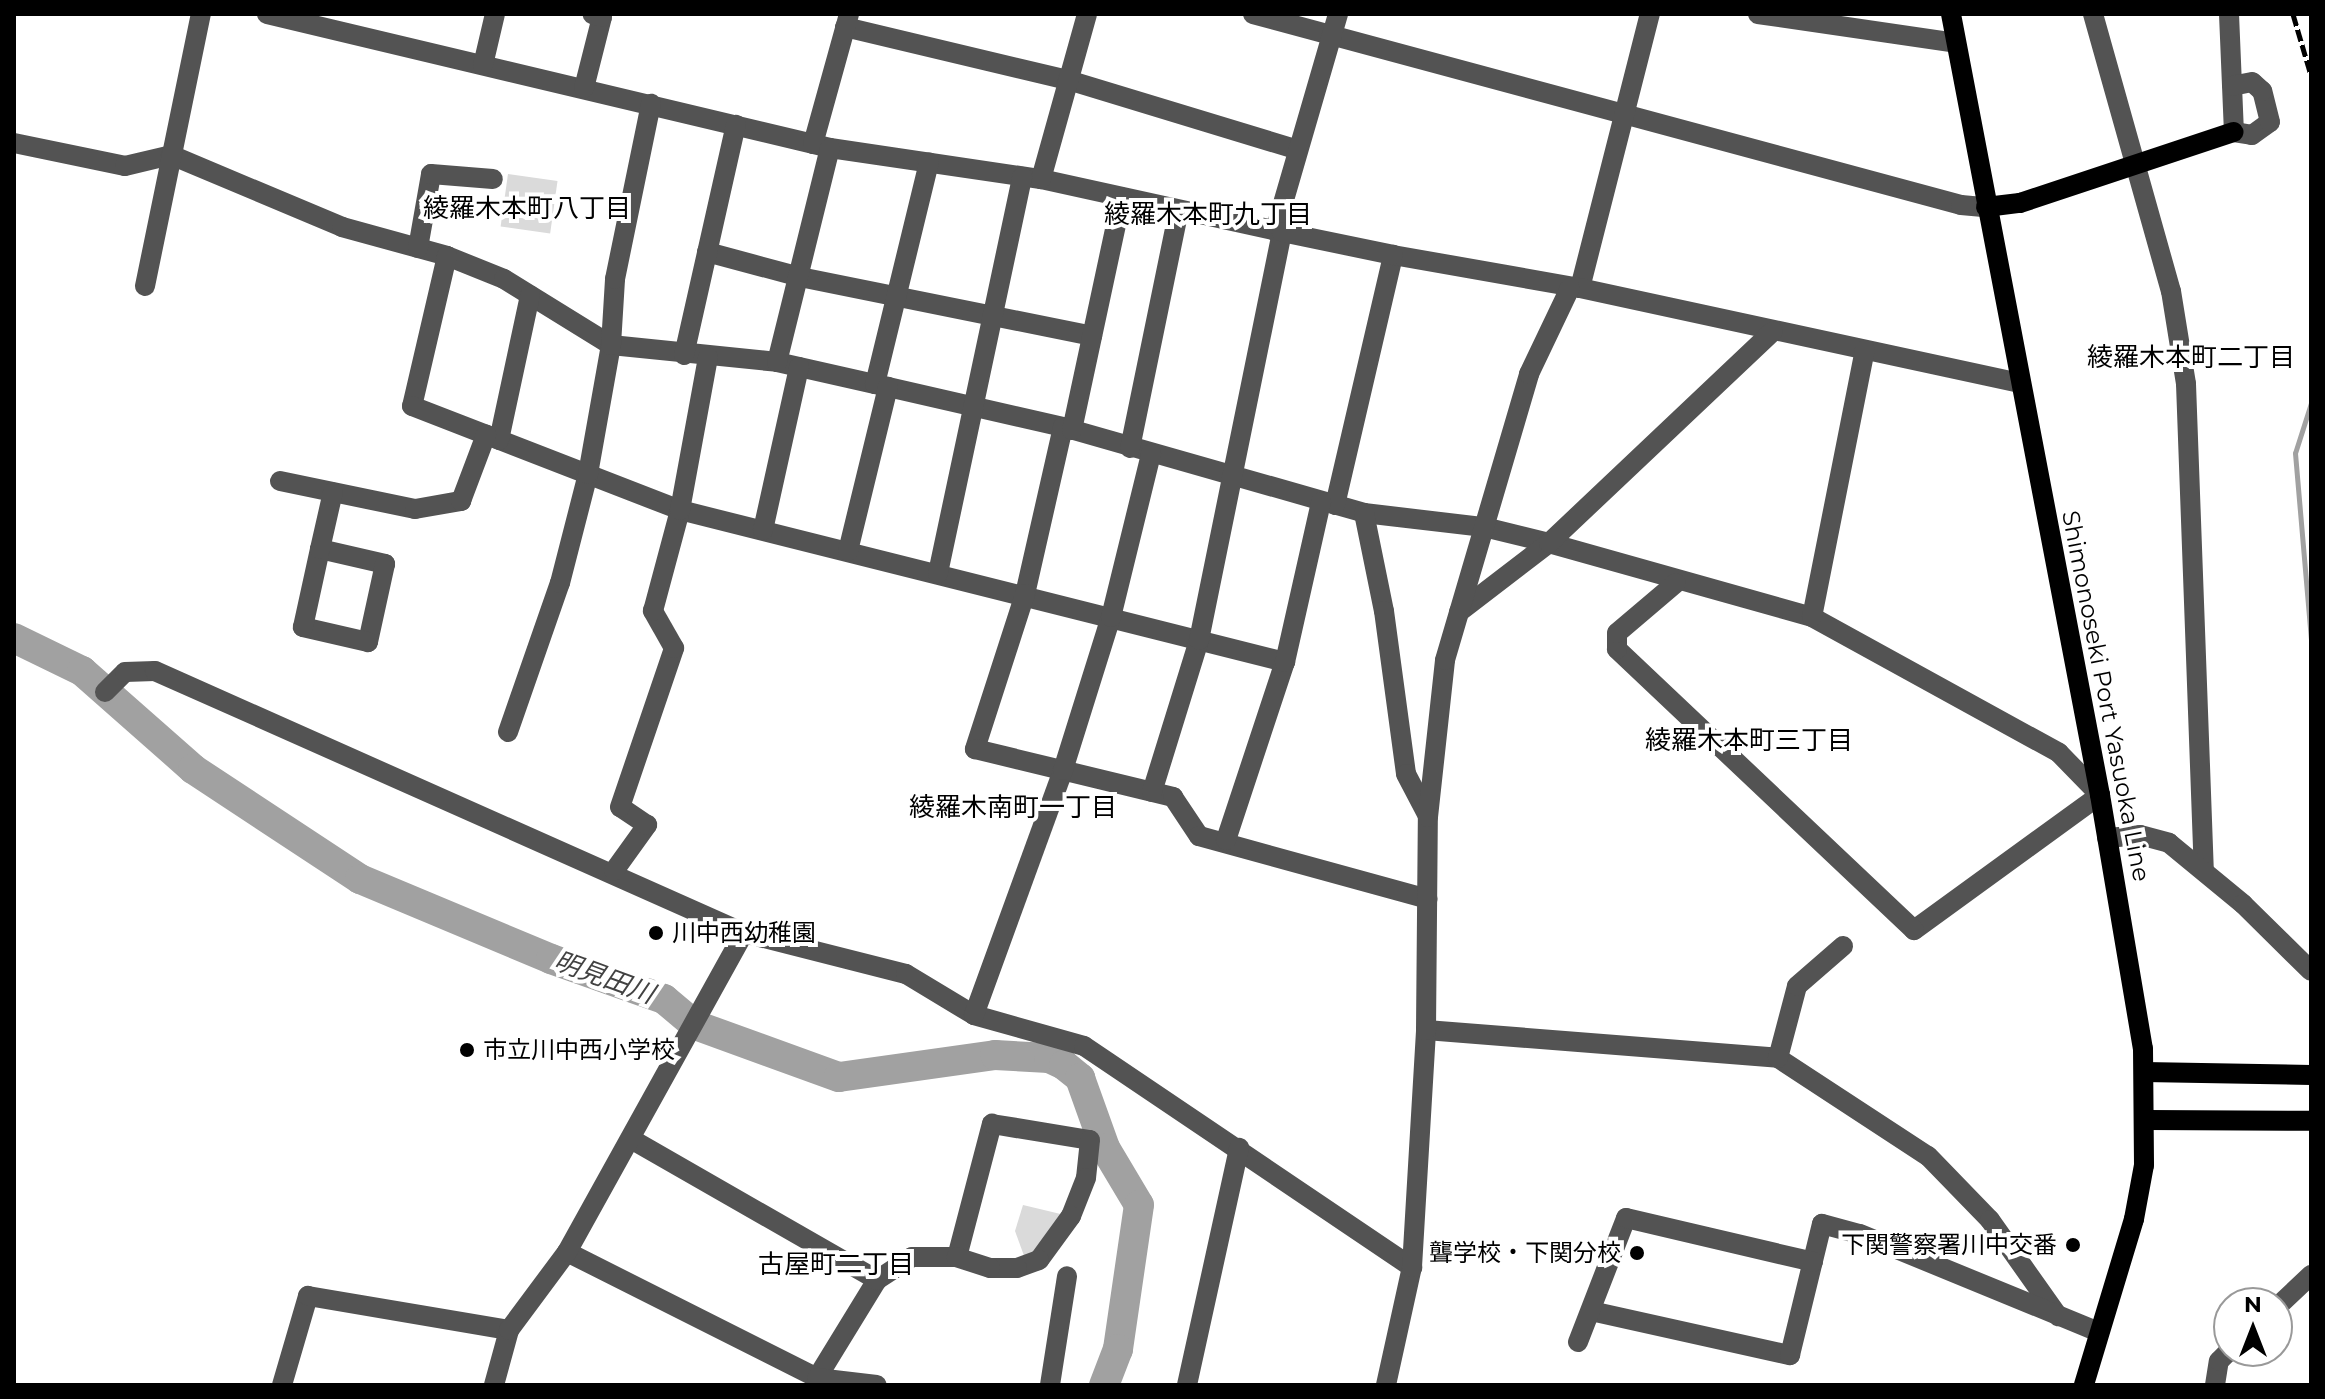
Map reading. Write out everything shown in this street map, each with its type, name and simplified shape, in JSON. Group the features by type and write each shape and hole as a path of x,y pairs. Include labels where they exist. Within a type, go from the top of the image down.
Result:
{"main road":[{"name":"Shimonoseki Port Yasuoka Line","path":"1951,14 2100,795 2144,1072 2147,1120 2134,1219 2084,1385"},
{"path":"1986,207 2020,203 2234,132"},
{"path":"2144,1072 2311,1075"},
{"path":"2147,1120 2311,1121"}],"street":[{"path":"145,286 201,14"},
{"path":"267,14 821,146 1032,178 1279,232 1575,288 2020,383"},
{"path":"483,65 495,14"},
{"path":"584,88 602,17 592,14"},
{"path":"938,573 993,316 1032,178 1068,80 1087,14"},
{"path":"1253,14 1961,205 1986,207"},
{"path":"1152,792 1199,640 1279,232 1298,150 1338,14"},
{"path":"1386,1385 1412,1267 1426,1030 1428,817 1445,660 1529,374 1575,288 1627,114 1650,14"},
{"path":"1758,14 1956,43"},
{"path":"2093,14 2171,291 2186,384 2204,870"},
{"path":"2229,14 2232,86 2234,132 2252,135 2270,122 2262,91 2252,82 2232,86"},
{"path":"777,362 800,277 821,146 847,20 1068,80 1298,150"},
{"path":"508,732 560,583 588,474 611,345 615,279 651,104"},
{"path":"684,355 736,125"},
{"path":"14,143 125,166 171,155 342,227 447,256 530,295 611,345 708,358 777,362 975,406 1067,428 1328,504 1364,513 1484,527 1549,543 1676,583 1812,617 2059,753 2100,795 1914,930 1617,649 1617,633 1676,583"},
{"path":"848,551 895,296 929,163"},
{"path":"418,248 431,174 493,179"},
{"path":"1122,197 1092,336 1025,594 975,749 1173,797 1199,836 1226,840 1427,899"},
{"path":"1130,448 1179,210"},
{"path":"707,252 800,277 1092,336"},
{"path":"1226,840 1285,662 1393,255"},
{"path":"447,256 412,406 680,510 1025,594 1285,662"},
{"path":"280,481 415,509 461,501 492,437 530,295"},
{"path":"1459,612 1549,543 1773,331"},
{"path":"1812,617 1865,350"},
{"path":"614,871 647,825 620,807 674,648 653,611 680,510 708,358"},
{"path":"763,530 799,367"},
{"path":"974,1015 1063,770 1111,617 1151,454"},
{"path":"320,549 385,564 368,642 303,627 320,549 333,492"},
{"path":"1364,513 1384,611 1406,774 1428,817"},
{"path":"105,692 125,672 155,671 614,871 744,933 906,974 974,1015 1084,1046 1412,1267"},
{"path":"2107,838 2140,835 2169,843 2204,870 2311,971"},
{"path":"494,1385 509,1330 567,1252 744,933"},
{"path":"1778,1058 1797,986 1843,946"},
{"path":"1426,1030 1778,1058 1928,1156 1990,1220 2058,1316"},
{"path":"817,1378 877,1280 912,1257 957,1257 990,1268 1017,1268 1039,1260 1071,1216 1086,1178 1090,1140 992,1124 957,1257"},
{"path":"631,1139 877,1280"},
{"path":"1187,1385 1239,1148"},
{"path":"1578,1342 1626,1218 1813,1262"},
{"path":"1591,1311 1790,1355 1822,1224 1873,1239 2099,1332"},
{"path":"567,1252 817,1378 877,1385"},
{"path":"2293,1292 2311,1275"},
{"path":"1050,1385 1067,1276"},
{"path":"282,1385 308,1296 509,1330"}],"shaded area":[{"path":"508,174 558,181 550,233 501,226"},
{"path":"1023,1205 1069,1216 1027,1264 1015,1231"}],"waterway":[{"path":"2311,403 2295,453 2311,641"},
{"name":"明見田川","path":"14,638 82,671 193,769 360,879 551,959 664,999 695,1025 839,1077 995,1055 1049,1058 1064,1065 1080,1078 1105,1148 1139,1205 1118,1349 1104,1385"}],"railway":[{"path":"2293,14 2311,75"}],"place":[{"name":"川中西幼稚園","path":"656,933"},
{"name":"市立川中西小学校","path":"467,1050"},
{"name":"下関警察署川中交番","path":"2073,1245"},
{"name":"聾学校・下関分校","path":"1637,1253"}],"district":[{"name":"綾羅木本町八丁目","path":"527,209"},
{"name":"綾羅木本町九丁目","path":"1208,215"},
{"name":"綾羅木本町二丁目","path":"2191,358"},
{"name":"綾羅木本町三丁目","path":"1749,741"},
{"name":"綾羅木南町一丁目","path":"1013,808"},
{"name":"古屋町二丁目","path":"836,1265"}]}
